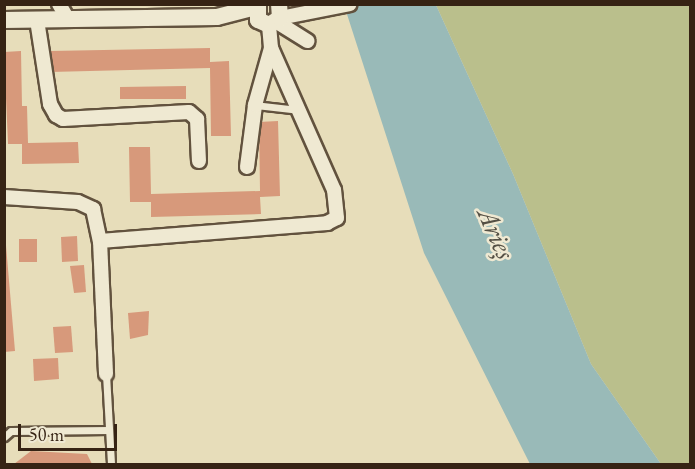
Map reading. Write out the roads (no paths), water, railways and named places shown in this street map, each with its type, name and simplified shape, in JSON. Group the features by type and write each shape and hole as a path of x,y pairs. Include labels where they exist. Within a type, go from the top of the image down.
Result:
{"street":[{"path":"4,20 37,20 63,11 269,15 314,12 350,4"},
{"path":"269,15 307,41"},
{"path":"247,167 255,105 271,48 269,15"},
{"path":"37,20 50,104 56,115 63,119 189,112 197,119 199,161"},
{"path":"100,241 333,222 338,218 338,203 271,48"},
{"path":"4,197 89,204 98,219 106,374"}],"lane":[{"path":"255,105 298,110"},
{"path":"106,374 111,465"},
{"path":"4,437 11,431 109,430"}],"water":[{"name":"Arieș","path":"344,5 436,5 513,174 591,364 661,464 530,464 424,253"}]}
